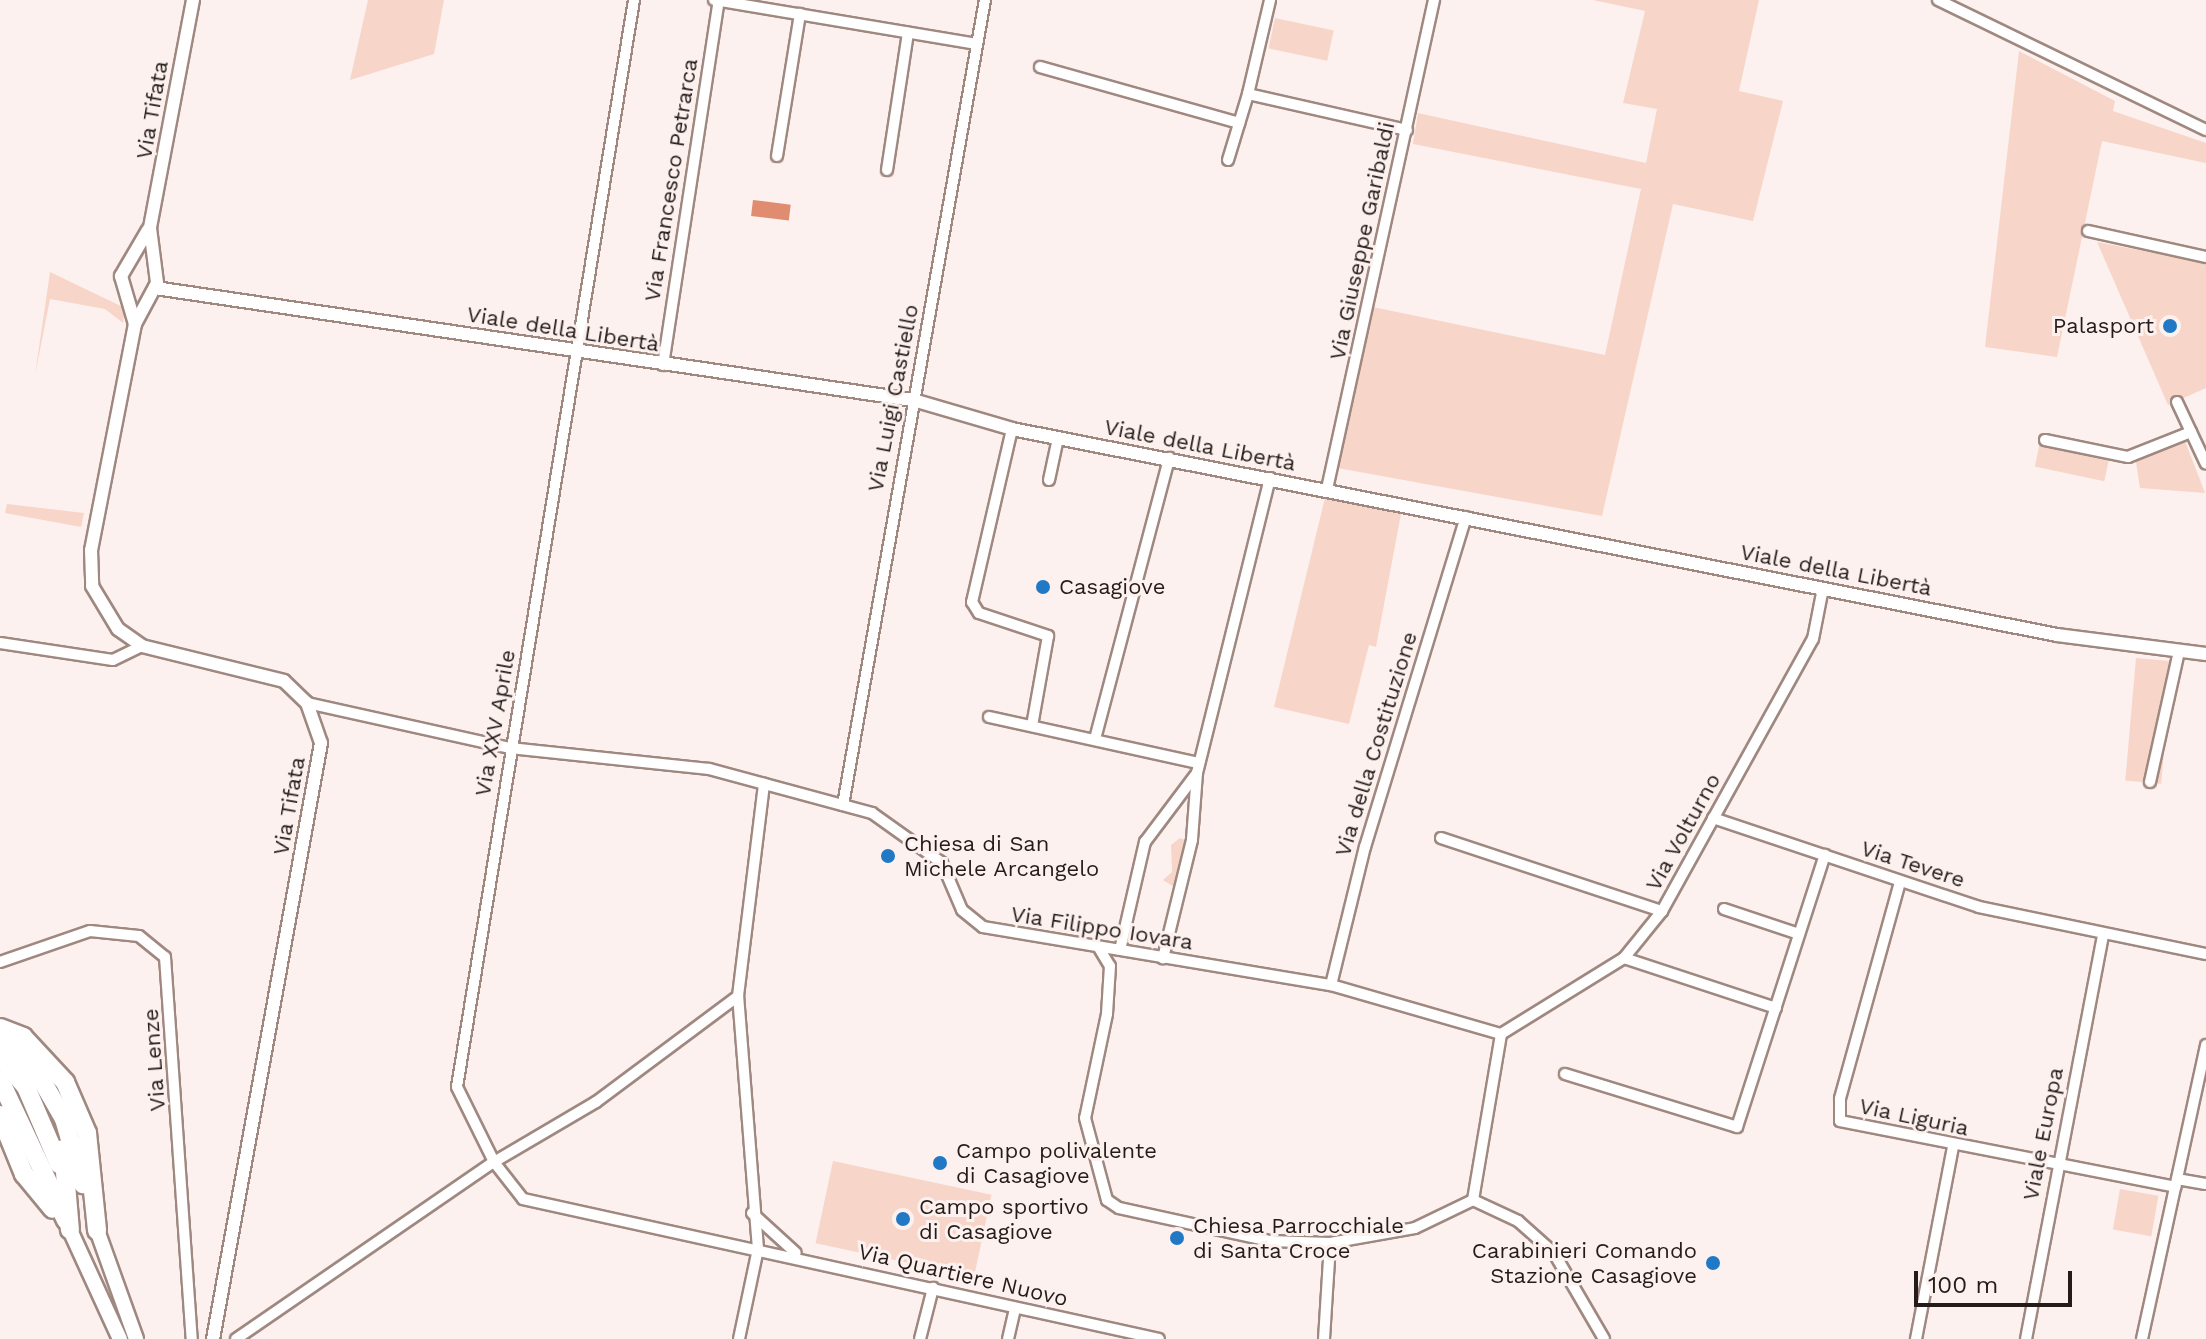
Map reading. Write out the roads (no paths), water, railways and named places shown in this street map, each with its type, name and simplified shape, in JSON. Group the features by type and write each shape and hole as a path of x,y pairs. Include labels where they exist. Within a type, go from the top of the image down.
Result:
{"highway":[{"path":"0,1032 41,1079 64,1119 97,1230"},
{"path":"0,1049 56,1123 70,1230"},
{"path":"0,1057 46,1127 70,1230"},
{"path":"0,1068 37,1130 70,1230"},
{"path":"0,1080 70,1230"},
{"path":"0,1099 70,1230"},
{"path":"0,1115 24,1174 70,1230"},
{"path":"0,1139 15,1177 70,1230"}],"main road":[{"path":"70,1230 125,1334"},
{"path":"97,1230 125,1334"}],"street":[{"name":"Via Tifata","path":"193,0 150,228 156,269 152,290 135,324 90,571 108,615 142,646 284,681 307,703 321,743 213,1339"},
{"name":"Via XXV Aprile","path":"634,0 456,1077 494,1162 523,1199 758,1249"},
{"path":"717,0 976,44"},
{"name":"Via Francesco Petrarca","path":"663,365 717,0"},
{"name":"Via Luigi Castiello","path":"843,805 985,0"},
{"path":"1228,160 1248,94 1270,0"},
{"name":"Via Giuseppe Garibaldi","path":"1327,489 1434,0"},
{"path":"1938,0 2206,130"},
{"path":"777,156 800,14"},
{"path":"887,170 908,33"},
{"path":"1040,67 1239,123"},
{"path":"1248,94 1407,130"},
{"name":"Via Tifata","path":"135,324 121,276 150,228"},
{"path":"2088,231 2206,257"},
{"path":"130,262 156,269"},
{"name":"Viale della Libertà","path":"156,269 184,289"},
{"name":"Viale della Libertà","path":"152,290 184,289 663,365 913,400 1012,429 1823,588 2206,654"},
{"path":"128,292 152,290"},
{"path":"2177,402 2206,464"},
{"path":"1012,429 972,602 979,613 1008,616 1048,636 1032,726"},
{"path":"2045,440 2128,457 2191,432"},
{"path":"1049,480 1058,438"},
{"path":"1095,739 1169,458"},
{"path":"1163,958 1192,840 1198,768 1270,478"},
{"name":"Via della Costituzione","path":"1331,985 1365,847 1466,517"},
{"name":"Via Volturno","path":"1501,1034 1624,958 1662,911 1813,639 1823,588"},
{"path":"0,643 113,660 142,646"},
{"path":"2150,782 2179,651"},
{"name":"Via Filippo Iovara","path":"307,703 510,748 709,769 843,805 913,835 942,863 962,910 983,927 1331,985 1501,1034"},
{"path":"989,717 1095,739 1198,768"},
{"path":"1120,950 1145,842 1198,768"},
{"path":"739,1339 758,1249 751,1211 738,996 764,784"},
{"name":"Via Tevere","path":"1713,818 1900,882 2103,937 2206,954"},
{"path":"1441,838 1662,911"},
{"path":"1565,1074 1737,1127 1825,855"},
{"name":"Via Liguria","path":"1900,882 1838,1112 1840,1121 1870,1130 2118,1177 2206,1184"},
{"path":"1724,909 1799,934"},
{"name":"Via Lenze","path":"0,962 90,931 139,936 165,957 192,1339"},
{"name":"Viale Europa","path":"2026,1339 2103,937"},
{"path":"1099,948 1110,966 1107,1014 1085,1118 1107,1200 1137,1214 1270,1241 1330,1243 1415,1228 1473,1200"},
{"path":"1624,958 1776,1008"},
{"path":"227,1339 240,1335 494,1162 596,1102 738,996"},
{"path":"1473,1200 1501,1034"},
{"path":"2142,1339 2206,1045"},
{"path":"1916,1339 1953,1146"},
{"path":"1473,1200 1518,1221 1554,1253 1604,1339"},
{"path":"751,1211 785,1248 816,1262"},
{"path":"1324,1339 1330,1243"},
{"name":"Via Quartiere Nuovo","path":"758,1249 933,1288 1109,1334 1159,1339"},
{"path":"920,1339 933,1288"},
{"path":"1008,1339 1015,1308"},
{"path":"125,1334 147,1339"}],"place":[{"name":"Palasport","path":"2170,326"},
{"name":"Casagiove","path":"1043,587"},
{"name":"Chiesa di San Michele Arcangelo","path":"888,856"},
{"name":"Campo polivalente di Casagiove","path":"940,1163"},
{"name":"Campo sportivo di Casagiove","path":"903,1219"},
{"name":"Chiesa Parrocchiale di Santa Croce","path":"1177,1238"},
{"name":"Carabinieri Comando Stazione Casagiove","path":"1713,1263"}]}
